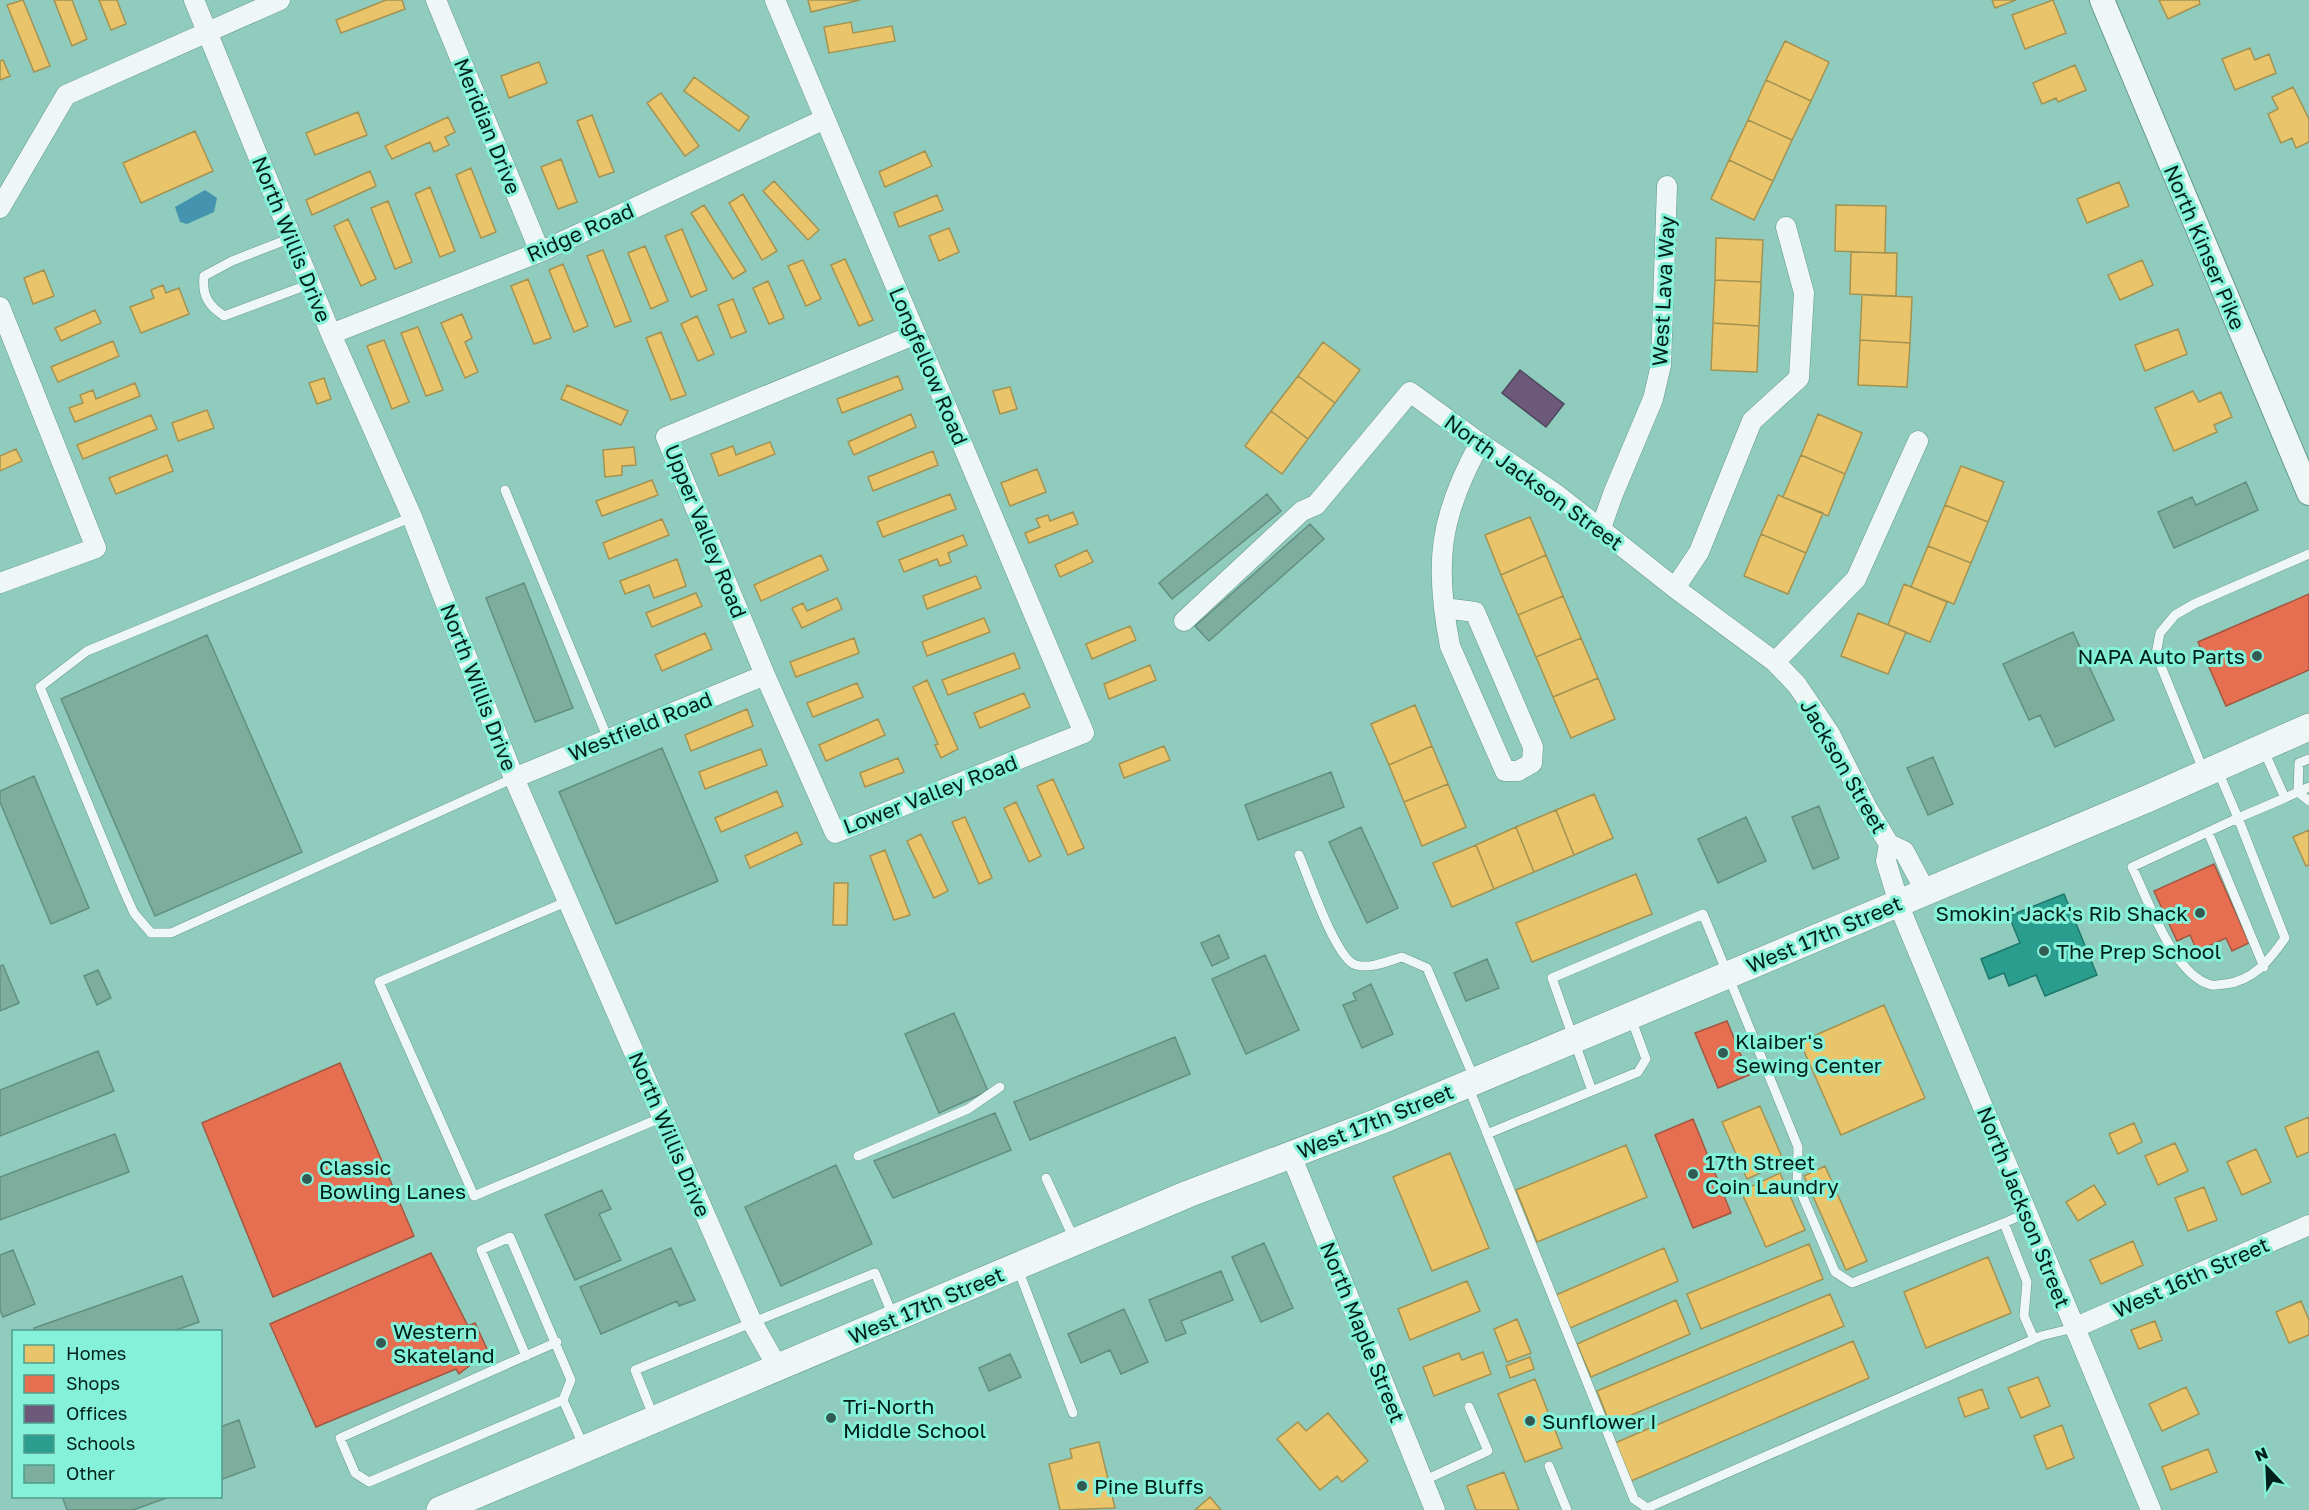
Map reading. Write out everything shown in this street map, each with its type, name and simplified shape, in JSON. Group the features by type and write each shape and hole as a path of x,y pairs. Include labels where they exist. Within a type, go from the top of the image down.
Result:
{"main road":[{"name":"West 17th Street","path":"440,1510 1017,1266 1728,975 2211,772 2309,728"}],"street":[{"name":"North Willis Drive","path":"194,0 331,334 412,517 514,778 752,1322 778,1368"},
{"path":"0,208 66,94 280,0"},
{"name":"Meridian Drive","path":"436,0 540,252"},
{"name":"Longfellow Road","path":"775,0 1084,733"},
{"name":"North Kinser Pike","path":"2102,0 2309,493"},
{"name":"Ridge Road","path":"331,334 540,252 825,119"},
{"name":"West Lava Way","path":"1601,528 1653,399 1661,365 1667,186"},
{"path":"1675,588 1699,552 1752,422 1799,378 1804,293 1786,227"},
{"path":"0,307 96,548 0,583"},
{"name":"Upper Valley Road","path":"765,675 666,438 916,334"},
{"name":"North Jackson Street","path":"1184,621 1302,511 1316,505 1410,392 1556,494 1675,588 1775,662"},
{"path":"1775,662 1856,579 1918,441"},
{"path":"1444,608 1475,612 1533,747 1532,763 1518,771 1505,771 1449,646 1444,608 1440,576 1444,529 1450,507 1480,443"},
{"name":"Jackson Street","path":"1775,662 1797,685 1830,734 1867,808 1889,844 1904,851 1926,892"},
{"name":"Lower Valley Road","path":"765,675 836,833 1084,733"},
{"name":"Westfield Road","path":"514,778 765,675"},
{"name":"Jackson Street","path":"1889,844 1886,861 1899,903"},
{"name":"North Jackson Street","path":"1899,903 2151,1510"},
{"name":"North Maple Street","path":"1291,1155 1435,1510"},
{"name":"West 16th Street","path":"2074,1328 2309,1226"}],"lane":[{"path":"291,238 232,261 204,276 203,290 209,306 224,316 310,284"},
{"path":"506,490 608,739"},
{"path":"412,517 87,651 40,687 124,891 134,913 151,933 171,933 514,778"},
{"path":"2309,554 2194,604 2175,615 2160,633 2156,654 2211,772 2238,818 2285,938 2264,967 2238,983 2211,985 2190,972 2173,951 2132,867 2238,818 2309,787"},
{"path":"2263,749 2285,798"},
{"path":"2298,792 2299,763 2309,759"},
{"path":"2298,792 2309,801"},
{"path":"2208,832 2264,967"},
{"path":"1299,855 1340,953 1354,965 1370,966 1402,957 1427,968 1471,1082 1487,1134 1634,1499 1647,1508 2034,1340 2074,1328"},
{"path":"568,901 379,982 474,1196 663,1117"},
{"path":"1592,1091 1572,1040 1566,1013 1552,978 1703,914 1798,1147 1797,1184 1835,1272 1852,1283 2026,1213"},
{"path":"1487,1134 1638,1072 1646,1059 1630,1016"},
{"path":"858,1156 968,1109 1000,1087"},
{"path":"1046,1178 1075,1242"},
{"path":"2004,1223 2027,1282 2024,1316 2034,1340"},
{"path":"526,1356 481,1250 510,1238 557,1342 571,1380 563,1400 369,1482 355,1473 340,1438 526,1356 557,1342"},
{"path":"1017,1266 1073,1413"},
{"path":"655,1420 635,1371 875,1273 894,1319"},
{"path":"563,1400 585,1449"},
{"path":"1424,1481 1488,1452 1468,1407"},
{"path":"1549,1466 1567,1510"}],"water":[{"path":"205,190 217,198 214,212 187,224 180,222 175,207"}],"building: Homes":[{"path":"23,0 50,66 34,72 7,5"},
{"path":"54,0 72,0 87,39 72,46"},
{"path":"99,0 117,0 126,24 111,30"},
{"path":"386,0 402,0 405,9 341,33 336,20"},
{"path":"808,0 860,0 811,12"},
{"path":"1992,0 2016,0 1995,8"},
{"path":"2053,0 2066,33 2025,49 2012,15"},
{"path":"2159,0 2199,0 2200,4 2168,19"},
{"path":"851,22 853,33 892,26 895,41 829,53 824,27"},
{"path":"1785,41 1829,62 1811,101 1766,80"},
{"path":"2250,48 2255,60 2269,54 2276,73 2235,90 2222,59"},
{"path":"3,60 10,76 0,80 0,61"},
{"path":"539,62 547,83 509,98 501,76"},
{"path":"2075,65 2086,90 2058,102 2056,98 2042,104 2033,83"},
{"path":"694,77 749,117 739,131 684,91"},
{"path":"1766,80 1811,101 1792,140 1748,120"},
{"path":"2293,87 2309,119 2309,142 2296,148 2292,138 2281,143 2268,114 2278,109 2272,97"},
{"path":"661,93 699,146 685,156 647,103"},
{"path":"358,112 367,135 315,155 306,133"},
{"path":"592,115 614,172 599,177 577,121"},
{"path":"448,117 455,132 445,137 449,145 434,152 430,142 392,159 385,146"},
{"path":"1748,120 1792,140 1773,181 1729,160"},
{"path":"195,131 213,171 141,203 123,163"},
{"path":"925,151 932,166 885,187 879,172"},
{"path":"561,159 577,202 558,209 541,167"},
{"path":"1729,160 1773,181 1754,220 1711,199"},
{"path":"471,168 496,232 481,238 456,175"},
{"path":"370,171 376,186 312,215 306,200"},
{"path":"774,181 819,230 808,240 763,191"},
{"path":"2119,182 2129,206 2087,223 2077,199"},
{"path":"430,187 455,251 440,257 415,194"},
{"path":"743,194 777,251 762,260 729,203"},
{"path":"937,195 943,210 899,227 894,213"},
{"path":"388,201 412,262 395,269 371,208"},
{"path":"704,205 746,271 733,279 691,213"},
{"path":"1836,205 1886,206 1885,253 1835,251"},
{"path":"348,219 376,279 361,286 334,226"},
{"path":"949,228 959,252 939,261 929,236"},
{"path":"682,229 707,290 691,297 665,236"},
{"path":"1716,238 1763,240 1761,282 1715,280"},
{"path":"645,246 668,301 651,309 628,253"},
{"path":"603,250 631,321 615,327 587,256"},
{"path":"1851,252 1897,253 1896,296 1850,294"},
{"path":"845,259 873,320 859,326 831,265"},
{"path":"803,260 821,299 806,306 788,266"},
{"path":"2142,260 2153,285 2120,300 2108,275"},
{"path":"563,264 588,326 574,332 549,270"},
{"path":"44,270 54,296 33,304 24,278"},
{"path":"528,279 551,338 534,344 511,286"},
{"path":"1715,280 1761,282 1759,326 1713,323"},
{"path":"768,281 784,318 769,324 753,288"},
{"path":"163,285 166,293 179,288 189,314 141,333 130,307 154,298 151,290"},
{"path":"1862,295 1912,297 1910,343 1860,340"},
{"path":"733,299 746,332 731,338 718,305"},
{"path":"95,310 101,323 61,341 55,328"},
{"path":"462,314 472,338 465,342 478,372 465,378 441,323"},
{"path":"697,316 714,354 698,361 681,324"},
{"path":"1713,323 1759,326 1757,372 1711,370"},
{"path":"418,327 443,390 426,396 401,333"},
{"path":"2178,329 2187,354 2145,371 2135,345"},
{"path":"661,332 686,395 671,400 646,338"},
{"path":"384,340 409,402 392,409 367,346"},
{"path":"1860,340 1910,343 1907,387 1858,385"},
{"path":"113,341 119,356 58,382 51,367"},
{"path":"1323,342 1360,370 1335,403 1298,376"},
{"path":"898,376 903,389 842,413 837,399"},
{"path":"1298,376 1335,403 1308,439 1271,411"},
{"path":"324,378 331,399 317,404 309,383"},
{"path":"135,383 140,396 75,422 69,408 83,403 80,395 93,390 96,399"},
{"path":"567,385 628,411 621,425 561,399"},
{"path":"1010,387 1017,409 1000,414 993,391"},
{"path":"2193,391 2199,402 2221,392 2232,417 2214,425 2217,432 2174,451 2155,408"},
{"path":"207,410 214,428 178,441 172,423"},
{"path":"1271,411 1308,439 1282,474 1245,446"},
{"path":"911,414 916,427 854,455 848,442"},
{"path":"1818,414 1862,433 1845,474 1801,455"},
{"path":"151,415 157,429 83,459 77,445"},
{"path":"770,442 775,454 719,476 711,454 733,446 736,455"},
{"path":"634,447 636,465 622,466 622,475 605,477 603,450"},
{"path":"16,449 22,461 0,471 0,456"},
{"path":"933,451 938,465 873,491 868,477"},
{"path":"167,455 173,471 116,494 109,478"},
{"path":"1801,455 1845,474 1828,516 1783,497"},
{"path":"1961,466 2004,482 1988,522 1945,505"},
{"path":"1037,469 1046,492 1010,506 1001,483"},
{"path":"652,480 658,495 602,516 596,501"},
{"path":"950,494 956,509 883,537 877,522"},
{"path":"1778,495 1823,513 1806,553 1761,534"},
{"path":"1945,505 1988,522 1971,563 1928,546"},
{"path":"1073,512 1078,524 1029,543 1025,533 1040,527 1036,519 1048,515 1050,521"},
{"path":"1530,517 1546,555 1501,575 1485,535"},
{"path":"662,519 669,535 609,559 603,543"},
{"path":"1761,534 1806,553 1788,594 1744,576"},
{"path":"963,535 967,545 948,553 951,562 940,566 937,559 904,572 899,560"},
{"path":"1928,546 1971,563 1954,604 1911,587"},
{"path":"1087,550 1093,562 1060,577 1055,565"},
{"path":"821,555 828,570 761,601 754,585"},
{"path":"1546,555 1563,596 1518,615 1501,575"},
{"path":"677,559 686,586 654,598 649,585 625,594 620,581"},
{"path":"976,576 981,588 927,609 923,596"},
{"path":"1904,584 1947,602 1930,642 1888,625"},
{"path":"696,593 702,606 652,627 646,613"},
{"path":"1563,596 1581,638 1536,657 1518,615"},
{"path":"837,598 842,609 802,628 792,608 803,603 807,611"},
{"path":"1858,613 1906,632 1888,674 1841,656"},
{"path":"984,618 990,632 927,656 922,642"},
{"path":"1130,626 1136,640 1092,659 1086,644"},
{"path":"705,633 712,649 662,671 655,655"},
{"path":"854,638 859,653 796,677 790,662"},
{"path":"1581,638 1598,678 1553,697 1536,657"},
{"path":"1014,653 1020,668 948,695 942,680"},
{"path":"1150,665 1156,680 1109,699 1104,684"},
{"path":"1598,678 1615,719 1571,738 1553,697"},
{"path":"927,680 958,749 941,758 935,745 938,744 913,687"},
{"path":"857,683 863,697 813,717 807,703"},
{"path":"1024,693 1030,707 980,728 974,713"},
{"path":"1415,705 1432,746 1389,765 1371,724"},
{"path":"747,709 753,726 691,751 685,735"},
{"path":"878,719 885,735 826,761 819,745"},
{"path":"1164,746 1170,760 1124,778 1119,764"},
{"path":"1432,746 1448,784 1404,802 1389,765"},
{"path":"761,749 767,765 705,789 699,772"},
{"path":"898,758 904,772 865,787 860,773"},
{"path":"1053,779 1084,848 1068,855 1037,786"},
{"path":"1448,784 1466,827 1422,846 1404,802"},
{"path":"777,791 783,806 721,832 715,818"},
{"path":"1594,794 1613,838 1574,855 1556,810"},
{"path":"1016,802 1041,856 1029,862 1004,808"},
{"path":"1556,810 1574,855 1534,872 1516,827"},
{"path":"965,817 992,878 979,884 952,822"},
{"path":"1516,827 1534,872 1494,889 1476,845"},
{"path":"2309,830 2309,865 2306,866 2293,837"},
{"path":"797,832 802,844 750,868 745,856"},
{"path":"921,834 948,891 934,898 907,841"},
{"path":"1476,845 1494,889 1452,907 1433,863"},
{"path":"885,850 910,915 894,920 870,856"},
{"path":"1636,874 1652,914 1532,962 1516,923"},
{"path":"834,883 848,883 847,925 833,925"},
{"path":"1884,1005 1925,1098 1841,1135 1800,1042"},
{"path":"1760,1106 1784,1162 1747,1179 1722,1122"},
{"path":"2309,1117 2309,1152 2297,1157 2285,1127"},
{"path":"2134,1123 2142,1142 2118,1154 2109,1134"},
{"path":"2175,1143 2188,1171 2158,1185 2145,1156"},
{"path":"1626,1145 1647,1197 1537,1242 1516,1190"},
{"path":"2256,1149 2271,1182 2242,1195 2227,1162"},
{"path":"1450,1153 1489,1248 1432,1271 1393,1177"},
{"path":"1825,1166 1867,1261 1846,1270 1804,1176"},
{"path":"1780,1173 1805,1230 1766,1247 1741,1191"},
{"path":"2094,1185 2106,1204 2078,1221 2066,1202"},
{"path":"2204,1187 2217,1220 2188,1231 2175,1198"},
{"path":"2133,1241 2143,1265 2101,1284 2090,1260"},
{"path":"1809,1244 1823,1279 1701,1329 1687,1294"},
{"path":"1664,1248 1678,1281 1570,1328 1556,1295"},
{"path":"1988,1257 2011,1313 1926,1348 1904,1292"},
{"path":"1467,1281 1480,1311 1410,1340 1398,1309"},
{"path":"1830,1294 1844,1326 1610,1424 1597,1391"},
{"path":"1676,1300 1690,1334 1591,1377 1577,1344"},
{"path":"2301,1301 2309,1320 2309,1335 2289,1343 2276,1312"},
{"path":"1517,1319 1531,1353 1507,1362 1494,1329"},
{"path":"2155,1321 2162,1340 2139,1349 2131,1330"},
{"path":"1853,1341 1869,1378 1631,1481 1615,1443"},
{"path":"1483,1352 1491,1374 1434,1396 1423,1367 1459,1353 1462,1360"},
{"path":"1530,1357 1534,1369 1510,1378 1506,1366"},
{"path":"2038,1377 2050,1406 2021,1418 2008,1388"},
{"name":"Sunflower I","path":"1535,1379 1562,1448 1525,1462 1498,1394"},
{"path":"2186,1387 2199,1414 2162,1431 2149,1404"},
{"path":"1982,1389 1989,1408 1965,1417 1958,1398"},
{"path":"1328,1413 1368,1461 1342,1482 1337,1476 1320,1490 1277,1439 1298,1422 1306,1431"},
{"path":"2062,1425 2074,1458 2047,1469 2034,1436"},
{"name":"Pine Bluffs","path":"1099,1442 1115,1508 1060,1510 1049,1464 1072,1458 1070,1449"},
{"path":"2208,1449 2217,1472 2171,1490 2162,1467"},
{"name":"Sunflower I","path":"1504,1472 1519,1510 1476,1510 1467,1486"},
{"path":"1210,1497 1221,1510 1195,1510"}],"building: Shops":[{"name":"NAPA Auto Parts","path":"2309,594 2309,670 2226,706 2198,642"},
{"name":"Smokin' Jack's Rib Shack","path":"2214,864 2249,943 2232,951 2226,938 2197,951 2190,935 2177,941 2154,891"},
{"path":"1727,1021 1749,1075 1718,1088 1695,1033"},
{"name":"Classic Bowling Lanes","path":"340,1063 414,1236 273,1297 202,1123"},
{"name":"17th Street Coin Laundry","path":"1693,1119 1731,1213 1693,1228 1655,1135"},
{"name":"Western Skateland","path":"431,1253 468,1326 475,1323 492,1360 478,1359 459,1374 456,1369 316,1427 270,1324"}],"building: Offices":[{"path":"1520,370 1564,404 1546,427 1502,393"}],"building: Schools":[{"name":"The Prep School","path":"2064,894 2097,975 2045,996 2036,975 2009,986 2004,973 1989,979 1981,959 2020,943 2009,916"}],"building: Other":[{"path":"2246,482 2258,510 2174,548 2158,512 2192,497 2196,505"},
{"path":"1267,494 1281,511 1172,599 1159,583"},
{"path":"1310,524 1324,539 1209,641 1195,626"},
{"path":"524,583 573,708 535,722 486,598"},
{"path":"2073,632 2114,720 2055,747 2040,715 2029,720 2003,664"},
{"path":"207,635 302,852 155,916 61,699"},
{"path":"662,748 718,881 616,924 559,792"},
{"path":"1933,757 1953,804 1928,815 1907,768"},
{"path":"1331,772 1344,807 1258,840 1245,805"},
{"path":"34,776 89,908 51,924 0,802 0,791"},
{"path":"1819,806 1839,858 1813,869 1792,817"},
{"path":"1746,817 1766,861 1718,883 1698,839"},
{"path":"1361,827 1398,908 1367,923 1329,842"},
{"path":"1219,935 1229,958 1212,966 1201,943"},
{"path":"1265,955 1299,1030 1246,1054 1212,979"},
{"path":"1487,959 1499,988 1466,1001 1454,973"},
{"path":"3,965 19,1003 0,1011 0,966"},
{"path":"98,970 111,998 97,1005 84,976"},
{"path":"1371,984 1393,1034 1362,1048 1343,1005 1356,1000 1353,993"},
{"path":"954,1013 988,1091 939,1113 905,1034"},
{"path":"1175,1037 1190,1074 1030,1140 1014,1102"},
{"path":"98,1051 114,1091 0,1136 0,1090"},
{"path":"995,1113 1011,1150 893,1198 874,1161"},
{"path":"115,1134 129,1172 0,1220 0,1177"},
{"path":"836,1165 872,1244 781,1286 745,1207"},
{"path":"602,1190 611,1209 599,1214 621,1260 575,1280 545,1215"},
{"path":"1264,1243 1293,1308 1261,1322 1232,1257"},
{"path":"671,1248 695,1300 679,1306 677,1301 601,1334 580,1287"},
{"path":"13,1250 35,1304 3,1317 0,1310 0,1255"},
{"path":"1221,1271 1233,1300 1181,1321 1186,1333 1166,1341 1149,1300"},
{"path":"182,1276 199,1322 177,1330 34,1330 34,1328"},
{"path":"1124,1309 1148,1362 1121,1374 1110,1350 1081,1363 1068,1334"},
{"path":"1010,1354 1021,1377 989,1391 979,1368"},
{"path":"239,1420 255,1467 222,1479 222,1426"},
{"path":"63,1498 166,1498 133,1510 67,1510"}],"place":[{"name":"NAPA Auto Parts","path":"2257,656"},
{"name":"Smokin' Jack's Rib Shack","path":"2200,913"},
{"name":"The Prep School","path":"2044,951"},
{"name":"Klaiber's Sewing Center","path":"1723,1053"},
{"name":"17th Street Coin Laundry","path":"1693,1174"},
{"name":"Classic Bowling Lanes","path":"307,1179"},
{"name":"Western Skateland","path":"381,1343"},
{"name":"Tri-North Middle School","path":"831,1418"},
{"name":"Sunflower I","path":"1530,1421"},
{"name":"Pine Bluffs","path":"1082,1486"}]}
